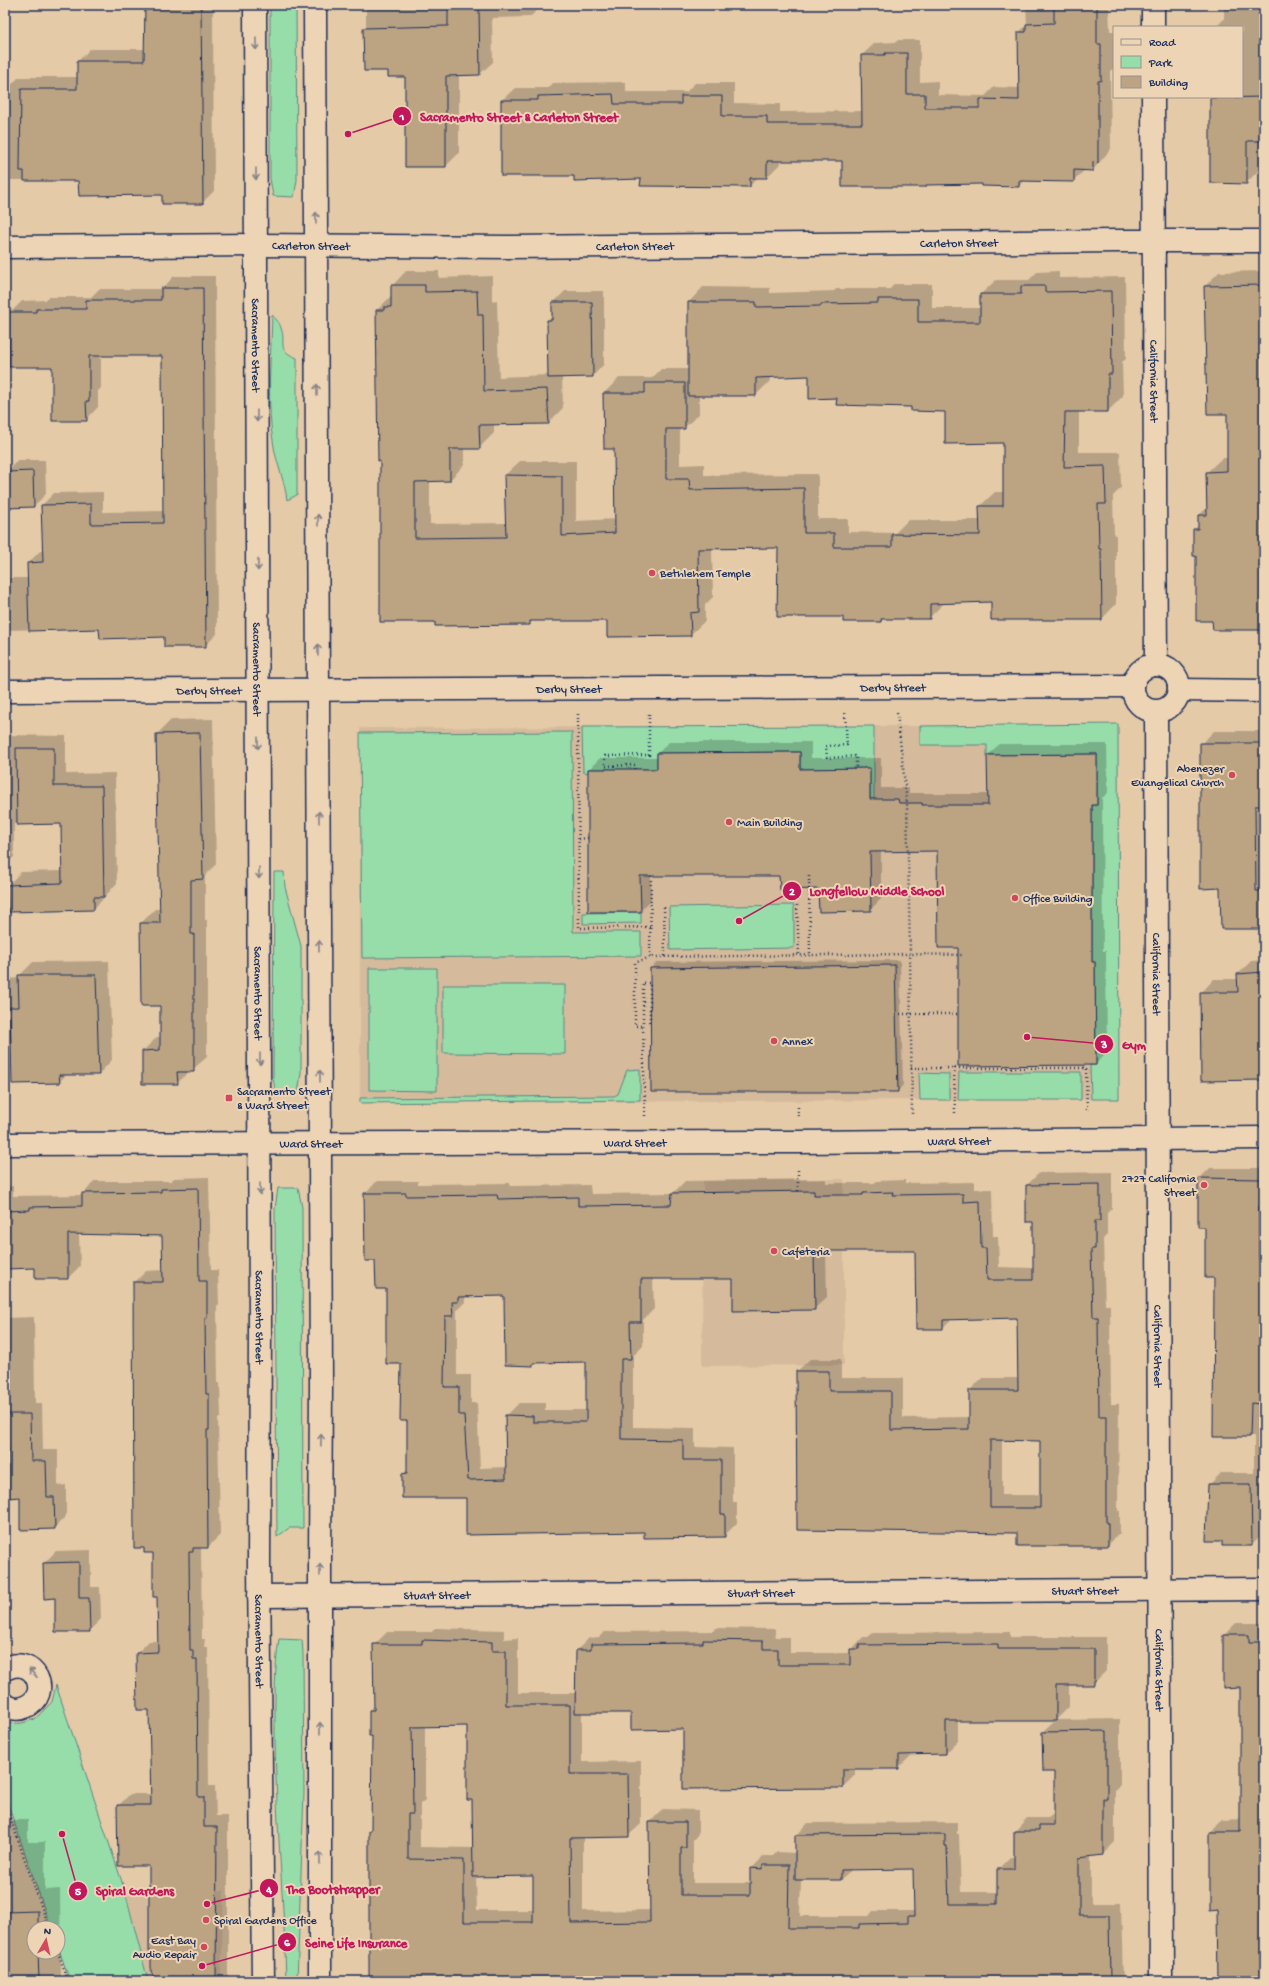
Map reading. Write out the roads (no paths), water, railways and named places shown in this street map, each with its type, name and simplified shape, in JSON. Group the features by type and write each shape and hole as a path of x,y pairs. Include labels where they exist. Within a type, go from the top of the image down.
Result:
{"street":[{"name":"Sacramento Street","path":"256,5 260,1144 259,1596 263,1981"},
{"path":"315,5 322,1384 320,1596 320,1981"},
{"path":"1152,5 1153,26"},
{"name":"California Street","path":"1153,98 1156,665"},
{"name":"Carleton Street","path":"5,247 256,244 517,247 1264,241"},
{"path":"1156,665 1162,666 1173,672 1178,683 1179,690 1172,705 1167,709 1156,712 1149,711 1138,704 1134,699 1132,686 1140,671 1156,665"},
{"name":"Derby Street","path":"5,691 1132,686"},
{"path":"1179,690 1264,691"},
{"name":"California Street","path":"1156,712 1161,1981"},
{"name":"Ward Street","path":"5,1144 260,1144 1264,1138"},
{"name":"Stuart Street","path":"259,1596 1264,1589"},
{"path":"5,1705 16,1709 30,1706 38,1695 40,1688 36,1674 31,1669 7,1662"}],"place":[{"name":"Sacramento Street & Carleton Street","path":"348,134"},
{"name":"Bethlehem Temple","path":"652,573"},
{"name":"Abenezer Evangelical Church","path":"1232,775"},
{"name":"Main Building","path":"729,822"},
{"name":"Office Building","path":"1015,898"},
{"name":"Longfellow Middle School","path":"739,921"},
{"name":"Gym","path":"1027,1037"},
{"name":"Annex","path":"774,1041"},
{"name":"Sacramento Street & Ward Street","path":"229,1098"},
{"name":"2727 California Street","path":"1204,1185"},
{"name":"Cafeteria","path":"774,1251"},
{"name":"Spiral Gardens","path":"62,1834"},
{"name":"The Bootstrapper","path":"207,1904"},
{"name":"Spiral Gardens Office","path":"206,1920"},
{"name":"East Bay Audio Repair","path":"204,1947"},
{"name":"Seine Life Insurance","path":"202,1966"}]}
